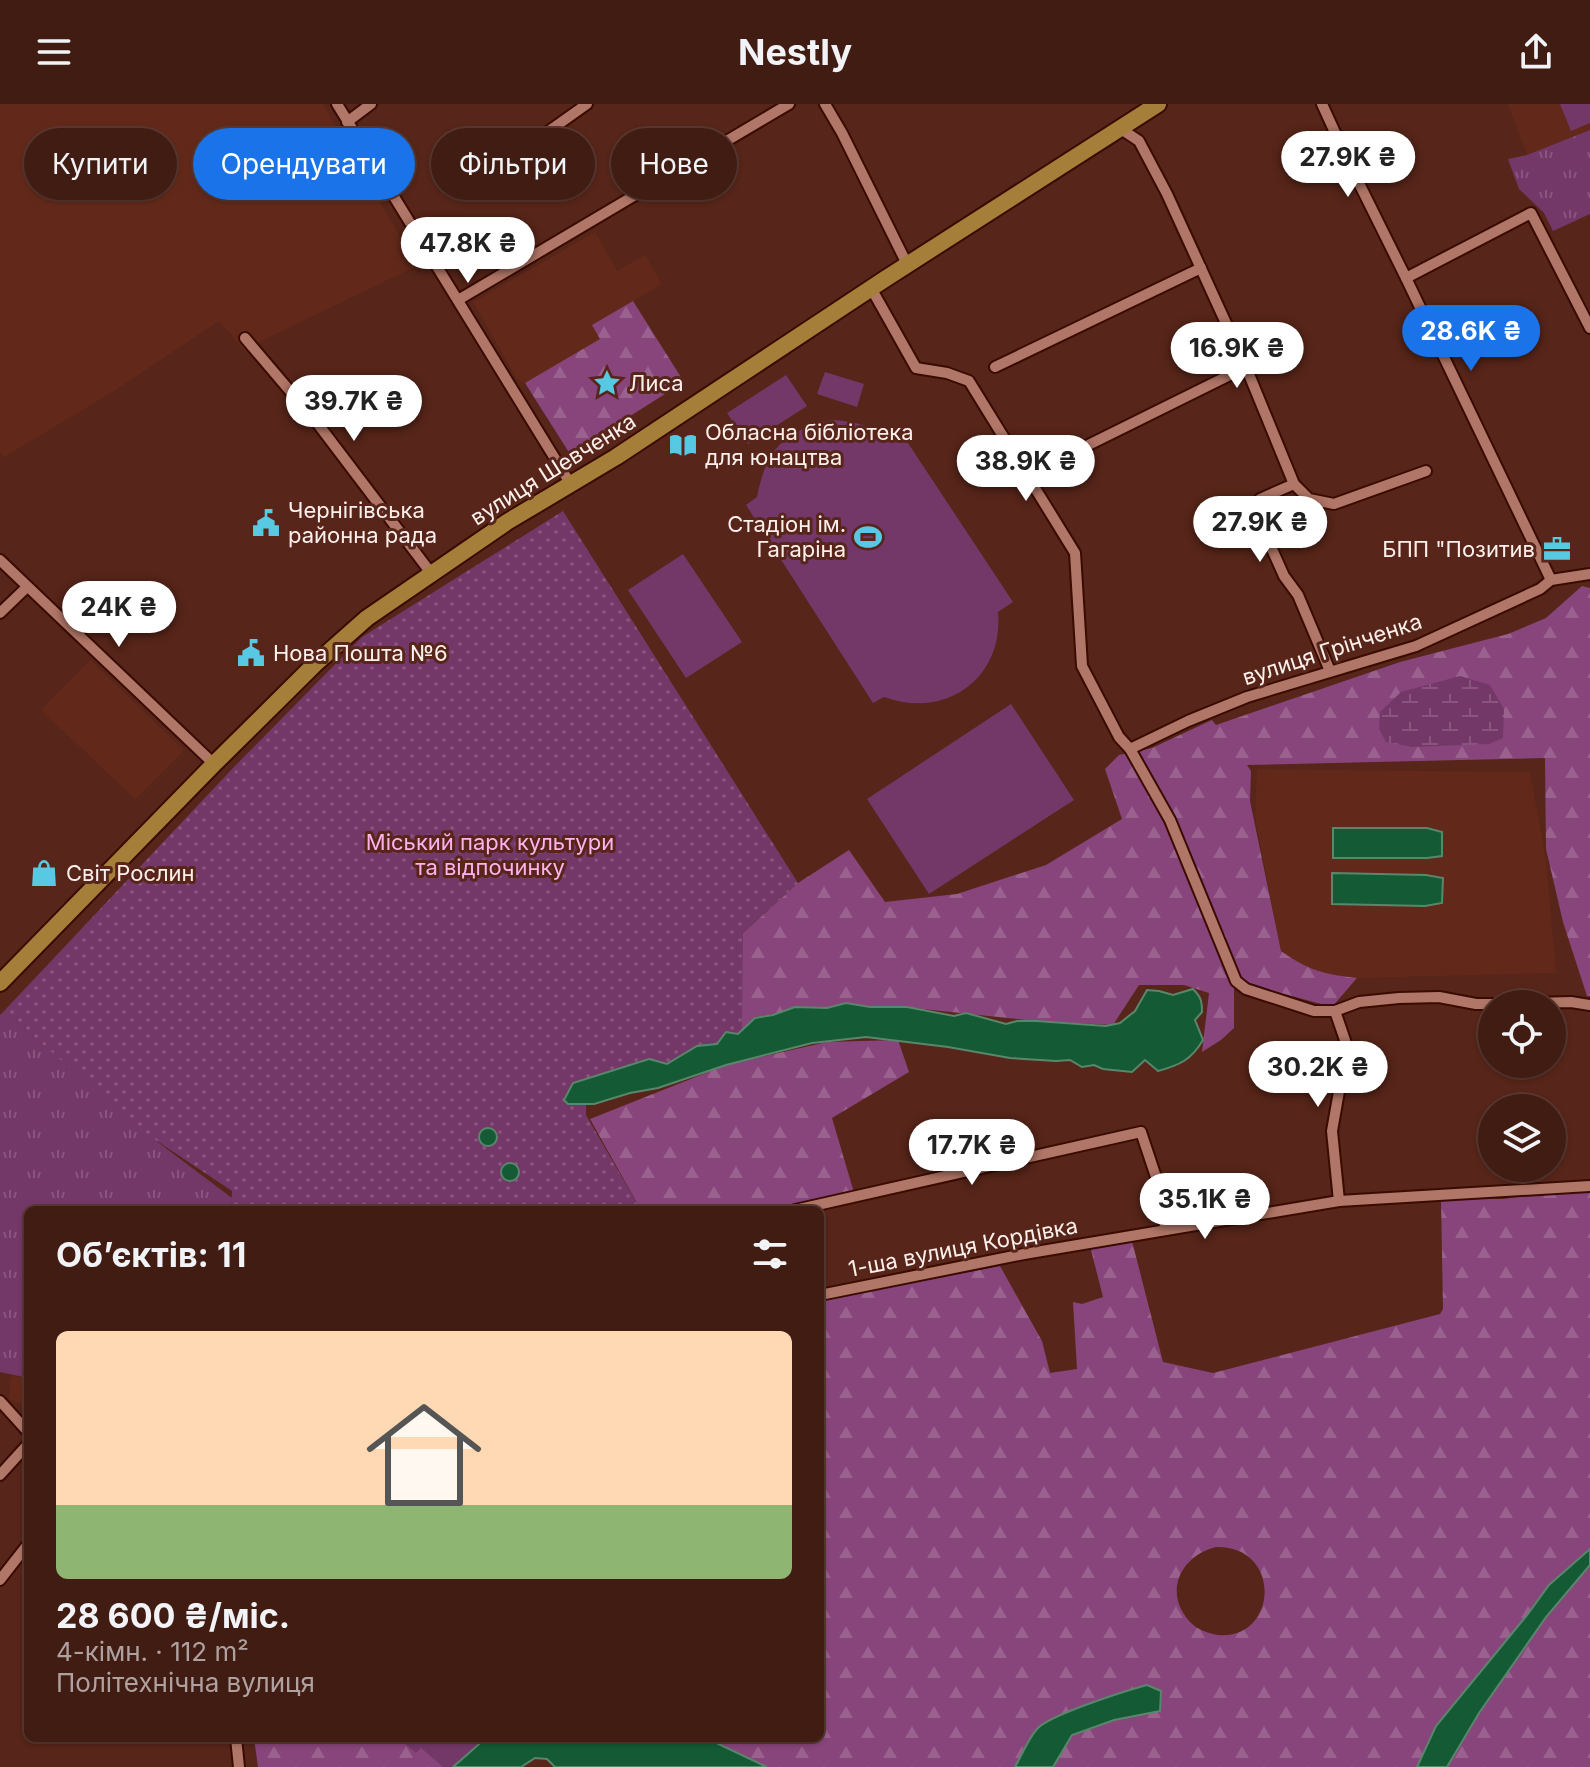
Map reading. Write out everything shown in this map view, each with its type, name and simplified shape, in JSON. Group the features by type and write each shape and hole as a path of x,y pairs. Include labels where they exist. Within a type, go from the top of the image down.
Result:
{"main road":[{"name":"вулиця Шевченка","path":"0,983 214,764 315,664 367,618 431,573 570,483 616,457 907,264 1158,104"}],"street":[{"path":"337,104 570,483"},
{"path":"347,122 371,104"},
{"path":"553,128 587,104"},
{"path":"458,300 789,104"},
{"path":"825,104 907,264"},
{"path":"1322,104 1551,580"},
{"path":"1121,129 1139,141 1167,194 1246,367 1294,484 1309,499 1334,504 1426,471"},
{"path":"1406,278 1531,213 1590,328"},
{"path":"995,367 1201,268"},
{"path":"871,288 916,368 947,373 969,381 1075,553 1082,666 1119,737 1130,749 1170,820 1236,981 1264,996 1314,1011 1335,1011 1359,1002 1399,998 1439,997 1478,1004"},
{"path":"245,338 318,424 431,573"},
{"path":"1052,463 1246,367"},
{"path":"1294,484 1260,499 1255,511 1284,576 1298,595 1330,671"},
{"path":"0,560 214,764"},
{"name":"вулиця Грінченка","path":"1130,749 1247,697 1416,646 1540,589 1551,580 1590,574"},
{"path":"0,613 27,587"},
{"path":"1566,1002 1590,1005"},
{"path":"1335,1011 1347,1046 1332,1131 1339,1201"},
{"path":"813,1206 1141,1132 1163,1198 1165,1230"},
{"name":"1-ша вулиця Кордівка","path":"824,1294 1024,1254 1339,1201 1590,1186"},
{"path":"0,1401 24,1428"},
{"path":"0,1475 24,1448"},
{"path":"0,1580 24,1549"},
{"path":"236,1742 239,1767"}],"shaded area":[{"path":"0,104 323,104 337,128 193,128 193,200 379,200 417,266 245,351 219,321 114,391 4,457 0,452"},
{"path":"1508,104 1590,104 1590,130 1527,155"},
{"path":"595,232 617,271 645,255 662,284 593,325 601,339 525,383 517,379 473,302"},
{"path":"90,660 184,750 135,799 41,710"},
{"path":"1257,769 1530,772 1546,861 1556,973 1357,978 1319,973 1297,962 1281,951 1255,817"},
{"path":"1333,828 1427,828 1442,832 1442,856 1333,858"},
{"path":"1332,873 1443,878 1442,903 1425,906 1332,904"},
{"path":"1193,989 1201,1002 1202,1012 1195,1020 1203,1040 1184,1061 1158,1071 1145,1060 1132,1072 1094,1065 1082,1067 1070,1060 1010,1058 866,1037 812,1043 594,1104 568,1104 564,1100 573,1083 649,1059 667,1064 697,1046 717,1044 726,1032 738,1034 755,1018 795,1007 827,1008 846,1003 870,1007 907,1007 954,1016 966,1013 1006,1024 1036,1021 1106,1026 1120,1023 1135,1011 1147,990 1173,995"},
{"path":"488,1128 497,1137 488,1146 479,1137"},
{"path":"510,1163 519,1172 510,1181 501,1172"},
{"path":"11,1376 24,1378 24,1405 9,1399"},
{"path":"1590,1549 1590,1565 1546,1617 1479,1713 1447,1767 1417,1767 1436,1726 1549,1585"},
{"path":"1147,1685 1161,1691 1160,1711 1114,1720 1072,1735 1053,1767 1015,1767 1031,1737 1044,1723 1088,1704"},
{"path":"481,1742 714,1742 767,1767 555,1767 547,1759 535,1758 521,1767 453,1767"}],"green space":[{"path":"1560,104 1590,104 1590,123 1571,131"},
{"path":"1590,130 1590,214 1553,231 1544,213 1519,189 1508,159 1527,155"},
{"path":"633,301 684,382 570,454 525,383 600,339 592,325"},
{"path":"825,372 864,384 857,407 817,394"},
{"path":"786,375 807,406 748,444 727,413"},
{"name":"Стадіон ім. Гагаріна","path":"834,420 864,426 892,440 902,434 1013,602 998,612 997,636 981,674 949,698 929,703 907,703 884,697 873,703 746,505 757,497 766,466 780,444 803,429"},
{"name":"Міський парк культури та відпочинку","path":"563,511 798,883 743,933 742,1031 738,1035 726,1032 717,1044 697,1046 667,1065 649,1059 574,1083 564,1099 568,1104 586,1105 586,1115 639,1206 231,1206 232,1191 148,1135 4,1011 233,768 362,637"},
{"path":"683,554 742,642 686,678 628,590"},
{"path":"1582,586 1590,588 1590,996 1587,996 1563,922 1546,849 1545,758 1247,765 1251,771 1250,801 1281,951 1317,970 1357,978 1332,1007 1234,980 1234,1028 1202,1052 1209,993 1184,985 1139,985 1113,1025 846,1003 827,1008 798,1007 755,1017 742,1031 719,1033 742,958 743,933 798,883 849,850 885,902 957,894 1046,865 1122,819 1105,769 1119,755 1152,748 1212,720 1216,725 1400,662 1508,634 1546,618"},
{"path":"1460,676 1490,685 1504,709 1503,738 1489,744 1412,747 1386,742 1379,729 1380,712 1401,692"},
{"path":"1011,704 1074,800 929,894 867,799"},
{"path":"4,1011 159,1143 232,1198 231,1206 24,1206 24,1377 0,1372 0,1015"},
{"path":"898,1040 909,1072 832,1118 855,1196 812,1206 639,1206 590,1119 726,1065 827,1042"},
{"path":"1590,1185 1590,1549 1549,1585 1436,1726 1417,1767 1053,1767 1072,1735 1114,1720 1159,1711 1038,1727 1015,1767 767,1767 714,1742 824,1742 824,1299 1000,1266 1042,1341 1050,1373 1077,1369 1073,1302 1082,1304 1103,1297 1091,1250 1100,1244 1132,1241 1163,1362 1213,1373 1440,1314 1443,1309 1441,1199 1504,1199","holes":["1216,1547 1238,1551 1253,1561 1262,1576 1265,1593 1261,1610 1252,1624 1238,1633 1218,1635 1203,1631 1190,1622 1182,1611 1177,1588 1179,1577 1193,1558"]},
{"path":"1590,1565 1590,1767 1447,1767 1479,1713 1546,1617"},
{"path":"255,1742 481,1742 453,1767 258,1767"},
{"path":"403,1742 481,1742 453,1767 443,1767 421,1748 416,1753"}],"place":[{"name":"Лиса","path":"607,383"},
{"name":"Обласна бібліотека для юнацтва","path":"683,445"},
{"name":"Чернігівська районна рада","path":"266,523"},
{"name":"Стадіон ім. Гагаріна","path":"868,537"},
{"name":"БПП \"Позитив","path":"1557,549"},
{"name":"Нова Пошта №6","path":"251,653"},
{"name":"Світ Рослин","path":"44,873"}]}
